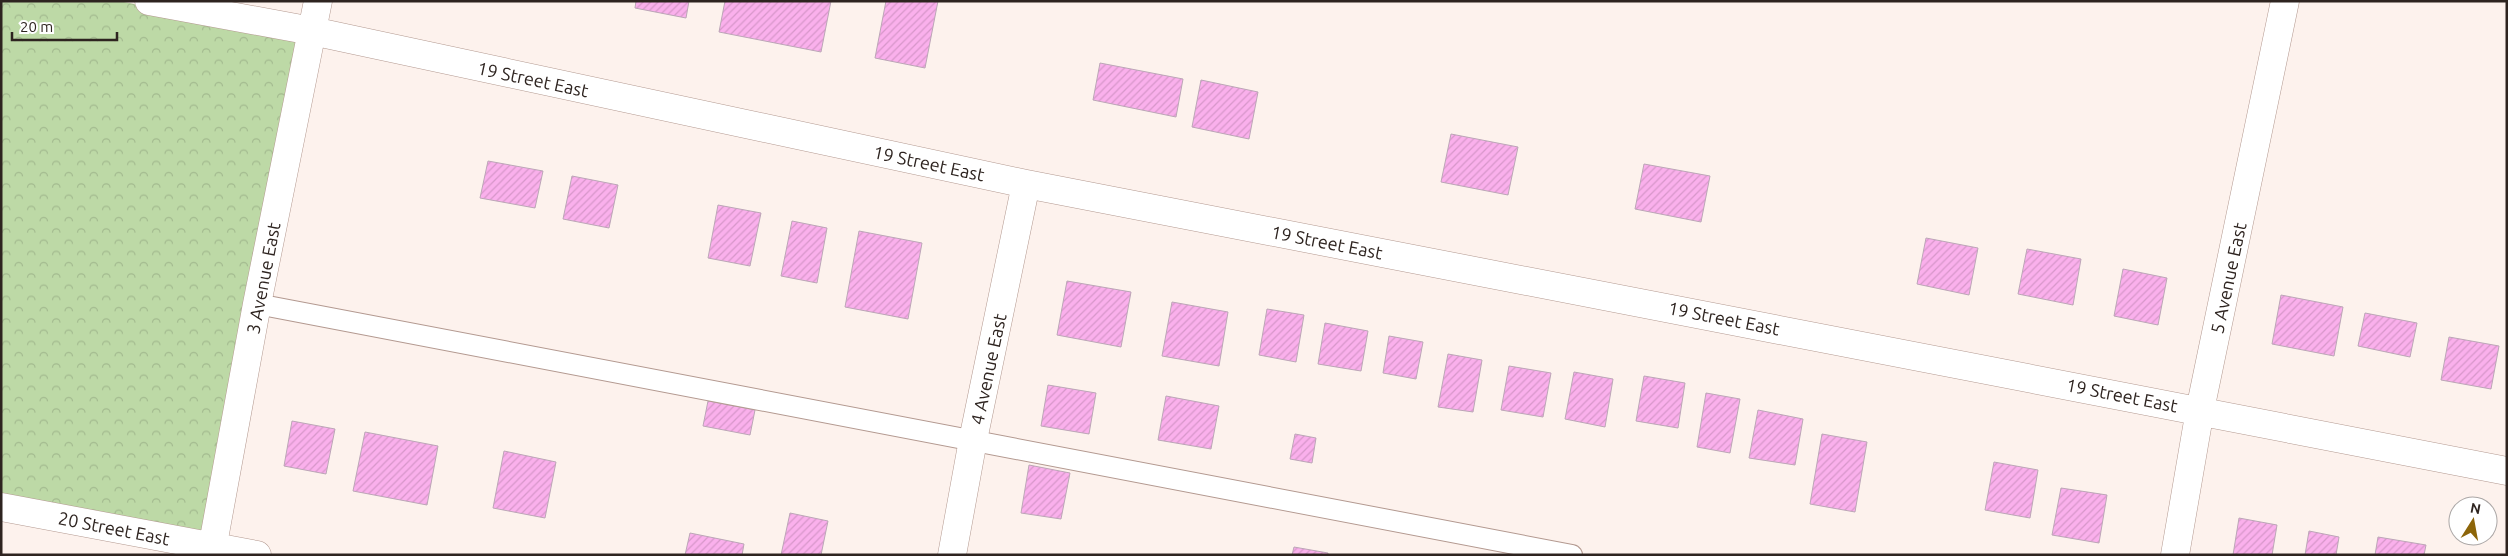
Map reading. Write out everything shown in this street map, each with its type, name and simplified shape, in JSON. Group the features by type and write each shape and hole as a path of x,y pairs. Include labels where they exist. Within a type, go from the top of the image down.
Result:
{"street":[{"name":"19 Street East","path":"149,1 312,31 1026,184 2507,471"},
{"name":"3 Avenue East","path":"212,550 257,304 318,1"},
{"name":"5 Avenue East","path":"2175,555 2200,410 2285,1"},
{"name":"4 Avenue East","path":"952,555 973,440 1026,184"},
{"name":"20 Street East","path":"1,507 212,550 257,555"}],"lane":[{"path":"257,304 1572,555"}],"green space":[{"path":"1,1 119,1 303,37 207,546 1,506"}],"building":[{"path":"636,1 689,1 686,18 635,8"},
{"path":"725,1 831,1 821,52 719,32"},
{"path":"886,1 938,1 925,68 875,58"},
{"path":"1100,63 1183,79 1176,117 1093,100"},
{"path":"1201,80 1258,92 1249,139 1192,127"},
{"path":"1451,134 1518,147 1508,195 1441,182"},
{"path":"488,161 543,171 535,208 480,198"},
{"path":"1644,164 1710,176 1701,222 1635,209"},
{"path":"572,176 618,185 609,228 563,219"},
{"path":"718,205 761,213 750,266 708,258"},
{"path":"792,221 827,228 817,283 781,276"},
{"path":"859,231 922,243 908,319 845,307"},
{"path":"1926,238 1978,248 1969,295 1917,284"},
{"path":"2027,249 2081,259 2073,305 2018,294"},
{"path":"2123,269 2167,278 2158,325 2114,316"},
{"path":"1067,281 1131,292 1121,347 1057,335"},
{"path":"2281,295 2343,307 2334,356 2272,344"},
{"path":"1172,302 1228,312 1219,366 1162,356"},
{"path":"1267,309 1304,315 1296,362 1259,355"},
{"path":"2365,313 2417,323 2410,357 2358,346"},
{"path":"1325,323 1368,331 1361,371 1318,364"},
{"path":"1389,336 1423,342 1416,379 1383,373"},
{"path":"2449,337 2499,346 2491,389 2441,380"},
{"path":"1448,354 1482,360 1473,412 1438,407"},
{"path":"1509,366 1551,373 1543,417 1501,410"},
{"path":"1574,372 1613,379 1605,427 1565,419"},
{"path":"1644,376 1685,383 1678,428 1636,421"},
{"path":"1048,385 1096,393 1089,434 1041,426"},
{"path":"1706,393 1740,399 1730,453 1697,447"},
{"path":"1166,396 1219,406 1211,449 1158,440"},
{"path":"708,401 755,410 750,435 703,426"},
{"path":"1758,410 1803,419 1795,465 1749,458"},
{"path":"292,421 335,429 326,474 284,466"},
{"path":"365,432 438,446 427,505 353,491"},
{"path":"1295,434 1316,438 1312,463 1290,459"},
{"path":"1822,434 1867,442 1855,512 1810,504"},
{"path":"504,451 556,462 545,518 493,508"},
{"path":"1994,462 2038,470 2030,518 1985,510"},
{"path":"1029,465 1070,473 1061,519 1021,513"},
{"path":"2061,488 2107,495 2099,543 2052,535"},
{"path":"790,513 828,521 821,555 781,555"},
{"path":"2239,518 2277,525 2272,555 2233,555"},
{"path":"2309,531 2339,537 2336,555 2305,555"},
{"path":"690,533 744,544 742,555 685,555"},
{"path":"2378,537 2426,545 2424,555 2375,555"},
{"path":"1294,547 1328,553 1328,555 1292,555"}]}
